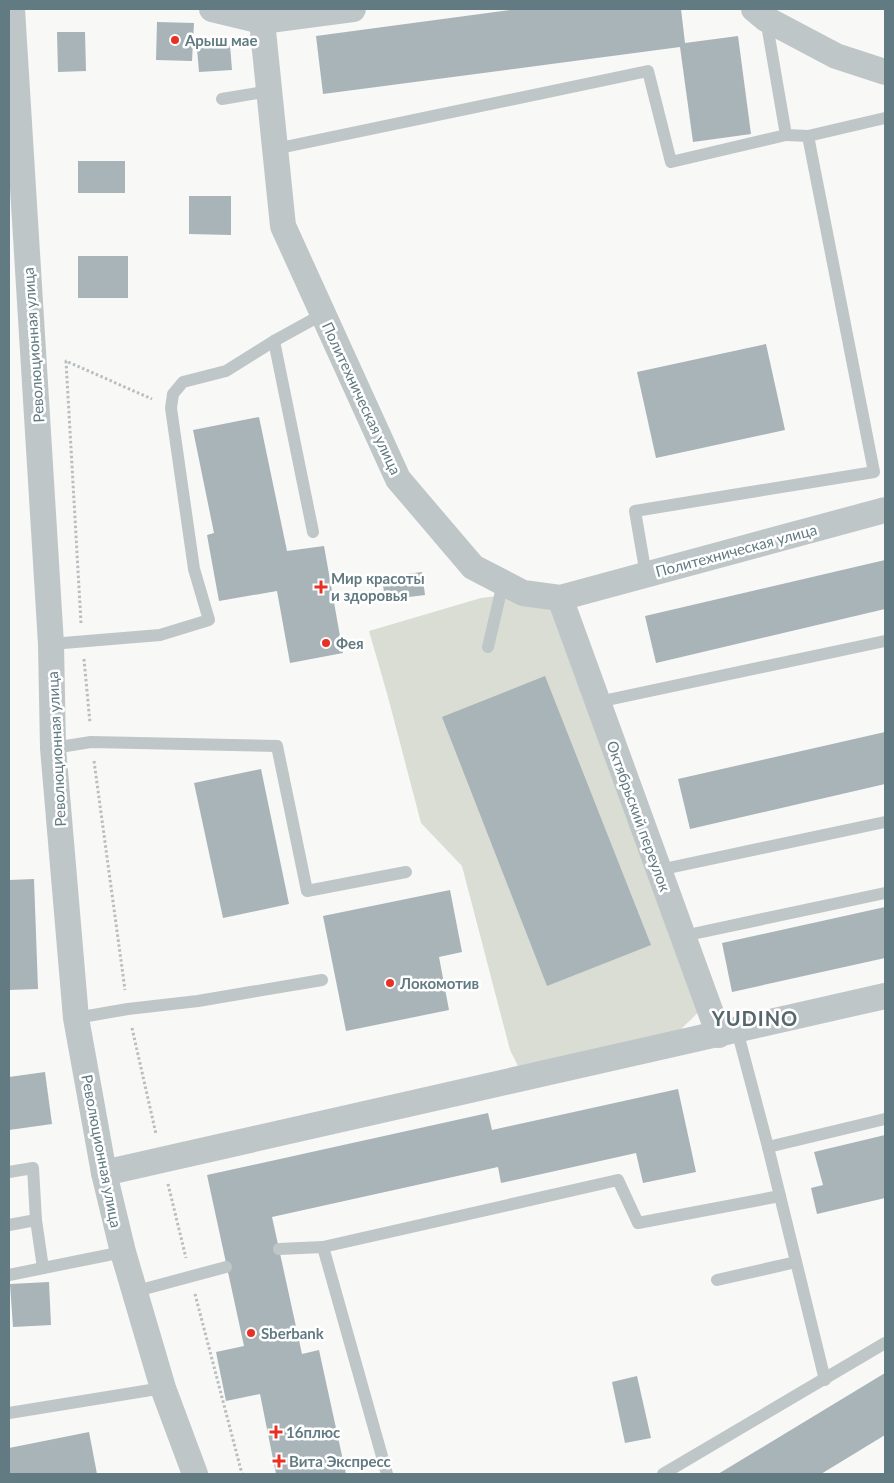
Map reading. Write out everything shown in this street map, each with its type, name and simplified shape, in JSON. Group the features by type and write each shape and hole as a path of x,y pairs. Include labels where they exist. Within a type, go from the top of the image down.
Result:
{"street":[{"name":"Революционная улица","path":"12,9 51,644 53,748 76,1018 104,1173 122,1252 162,1388 194,1474"},
{"path":"212,9 271,15 353,9"},
{"path":"760,14 836,56 885,72"},
{"name":"Политехническая улица","path":"271,15 269,91 283,226 398,479 473,567 523,593 560,598 885,510"},
{"name":"Октябрьский переулок","path":"560,598 683,936 728,1032"},
{"path":"104,1173 885,996"}],"lane":[{"path":"760,14 786,136"},
{"path":"275,149 648,70 671,162 786,136 808,136 885,118"},
{"path":"222,99 269,91"},
{"path":"646,574 635,512 874,472 808,136"},
{"path":"51,644 160,635 209,620 194,568 171,408 173,394 182,382 226,371 274,341 324,314"},
{"path":"274,341 312,532"},
{"path":"488,647 503,583"},
{"path":"598,702 885,641"},
{"path":"53,748 91,742 277,746 308,891 406,872"},
{"path":"659,870 885,822"},
{"path":"683,936 885,893"},
{"path":"76,1018 128,1009 198,1001 322,980"},
{"path":"728,1032 768,1147 825,1380"},
{"path":"768,1147 885,1118"},
{"path":"9,1172 33,1168 36,1220 43,1268"},
{"path":"279,1248 323,1246 618,1180 638,1223 780,1196"},
{"path":"9,1225 36,1220"},
{"path":"323,1246 387,1474"},
{"path":"9,1275 122,1252"},
{"path":"717,1280 796,1262"},
{"path":"133,1292 226,1267"},
{"path":"663,1474 885,1343"},
{"path":"9,1413 162,1388"}],"path":[{"path":"171,408 66,362 82,642 91,742 128,1009 190,1278 242,1474"}],"shaded area":[{"path":"523,593 560,598 707,1004 679,1031 518,1066 510,1050 462,866 421,823 369,631 481,598"}],"building":[{"path":"518,9 681,9 685,43 738,36 751,134 693,142 680,47 323,94 316,36"},
{"path":"157,22 194,23 192,61 156,60"},
{"path":"57,32 85,32 86,71 58,72"},
{"path":"230,45 232,70 199,72 197,48"},
{"path":"78,161 125,161 125,193 78,193"},
{"path":"189,196 231,196 231,235 189,234"},
{"path":"78,256 128,256 128,298 78,298"},
{"path":"766,344 785,430 656,458 637,372"},
{"path":"259,417 287,551 324,546 343,653 290,663 277,591 219,601 207,535 214,533 193,430"},
{"path":"885,560 885,609 656,663 645,616"},
{"path":"422,572 425,595 385,600 382,577"},
{"path":"545,676 651,945 547,986 442,717"},
{"path":"885,732 885,784 690,829 678,779"},
{"path":"261,769 289,904 223,918 194,783"},
{"path":"34,879 38,989 9,990 9,880"},
{"name":"Локомотив","path":"450,890 462,952 439,957 449,1010 346,1031 323,916"},
{"path":"885,907 885,958 732,992 722,943"},
{"path":"45,1072 52,1124 9,1130 9,1077"},
{"path":"678,1089 696,1172 643,1183 636,1153 501,1183 498,1167 272,1217 302,1354 319,1350 346,1474 276,1474 260,1394 226,1401 216,1352 244,1346 207,1175 488,1113 492,1130"},
{"path":"885,1135 885,1198 817,1214 811,1188 823,1185 814,1152"},
{"path":"49,1282 51,1325 13,1327 10,1284"},
{"path":"885,1373 885,1435 821,1474 718,1474"},
{"path":"637,1376 651,1438 625,1443 612,1382"},
{"path":"89,1432 97,1474 9,1474 9,1448"}],"place":[{"name":"Арыш мае","path":"175,40"},
{"name":"Мир красоты и здоровья","path":"321,587"},
{"name":"Фея","path":"326,643"},
{"name":"Локомотив","path":"390,983"},
{"name":"Sberbank","path":"251,1333"},
{"name":"16плюс","path":"276,1432"},
{"name":"Вита Экспресс","path":"279,1461"}],"district":[{"name":"YUDINO","path":"755,1018"}]}
